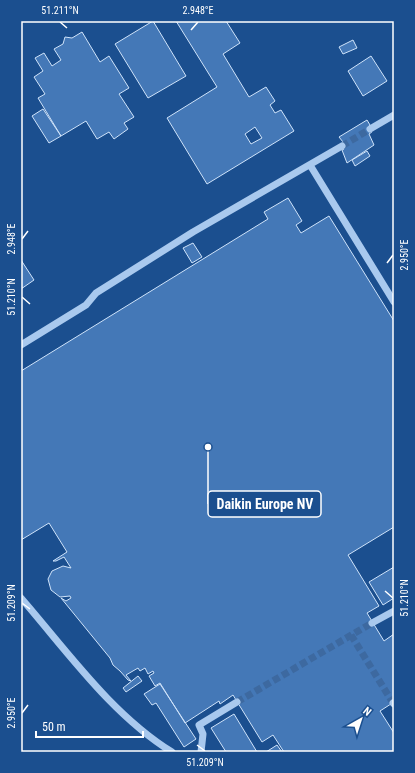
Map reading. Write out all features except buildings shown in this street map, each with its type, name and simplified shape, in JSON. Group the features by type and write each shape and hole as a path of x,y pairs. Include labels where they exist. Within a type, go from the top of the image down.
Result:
{"lane":[{"path":"370,129 394,115"},
{"path":"21,345 86,305 96,293 193,232 342,146"},
{"path":"310,165 394,302"},
{"path":"21,598 115,706 158,743 172,752"},
{"path":"372,623 394,611"},
{"path":"201,752 203,734 199,725 237,702"},
{"path":"158,743 162,752"}],"tunnel":[{"path":"342,146 370,129"},
{"path":"237,702 372,623"},
{"path":"351,635 393,703"}],"place":[{"name":"Daikin Europe NV","path":"208,447"}]}
